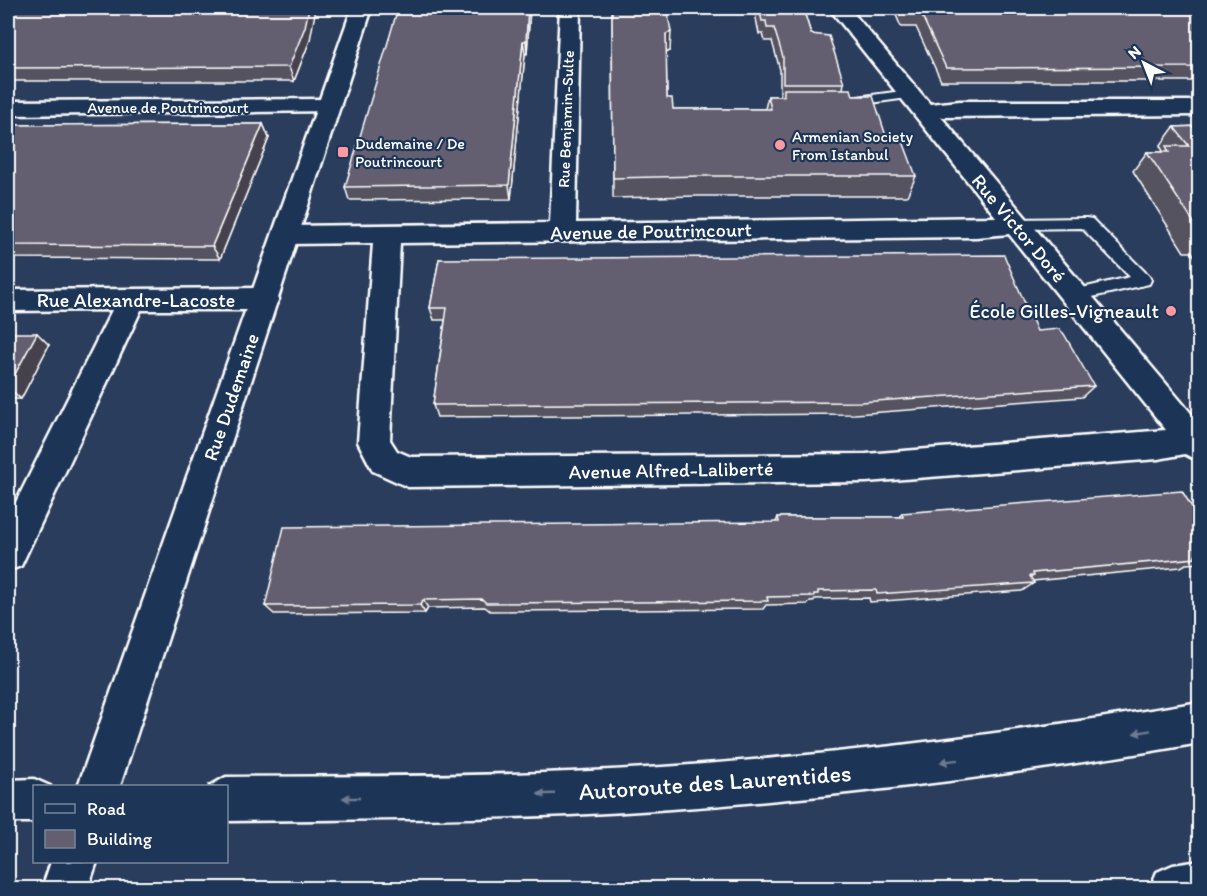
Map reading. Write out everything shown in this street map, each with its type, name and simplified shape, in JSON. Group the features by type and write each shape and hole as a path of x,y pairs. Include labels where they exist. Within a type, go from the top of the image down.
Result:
{"main road":[{"name":"Rue Dudemaine","path":"99,785 362,8"},
{"name":"Rue Benjamin-Sulte","path":"563,231 570,8"},
{"name":"Rue Victor Doré","path":"839,8 1196,443"},
{"path":"917,103 960,108 1200,108"},
{"name":"Avenue de Poutrincourt","path":"8,108 329,106"},
{"name":"Avenue de Poutrincourt","path":"286,235 976,228 1016,224"},
{"name":"Avenue Alfred-Laliberté","path":"389,234 384,256 374,442 385,461 408,472 866,468 1158,444 1196,443"},
{"name":"Rue Alexandre-Lacoste","path":"8,300 265,299"},
{"path":"8,554 131,300"},
{"name":"Autoroute des Laurentides","path":"228,799 427,799 619,792 723,784 953,761 1200,722"},
{"path":"8,801 33,801"},
{"path":"65,888 73,863"},
{"path":"1173,888 1200,884"}],"lane":[{"path":"838,102 917,103"},
{"path":"1016,224 1086,223 1143,280 1075,295"}],"building":[{"path":"8,8 309,8 305,27 289,67 8,68"},
{"path":"398,8 528,8 509,185 345,187"},
{"path":"612,8 667,8 671,32 666,34 667,98 672,98 673,109 771,109 768,96 784,96 784,89 851,89 853,96 873,96 886,136 901,136 916,176 613,178"},
{"path":"759,8 803,8 811,34 829,36 844,83 783,83 783,57 774,28 767,28 766,21 762,21"},
{"path":"903,8 1200,8 1200,67 946,68 921,14 905,14"},
{"path":"263,124 212,246 8,245 8,125"},
{"path":"1200,126 1200,232 1147,152 1169,152 1166,146 1189,146 1174,127"},
{"path":"1004,255 1037,331 1059,329 1094,386 861,402 433,405 447,308 430,308 439,259"},
{"path":"8,333 37,333 8,387"},
{"path":"1182,491 1200,520 1200,555 1195,556 1196,558 1033,573 1034,576 1030,576 1034,583 877,594 876,590 818,591 818,594 814,596 767,597 768,601 486,603 482,599 423,600 420,605 265,606 284,527 779,522 778,517 903,517 902,513"}],"place":[{"name":"Armenian Society From Istanbul","path":"780,145"},
{"name":"Dudemaine / De Poutrincourt","path":"343,152"},
{"name":"École Gilles-Vigneault","path":"1171,311"}]}
